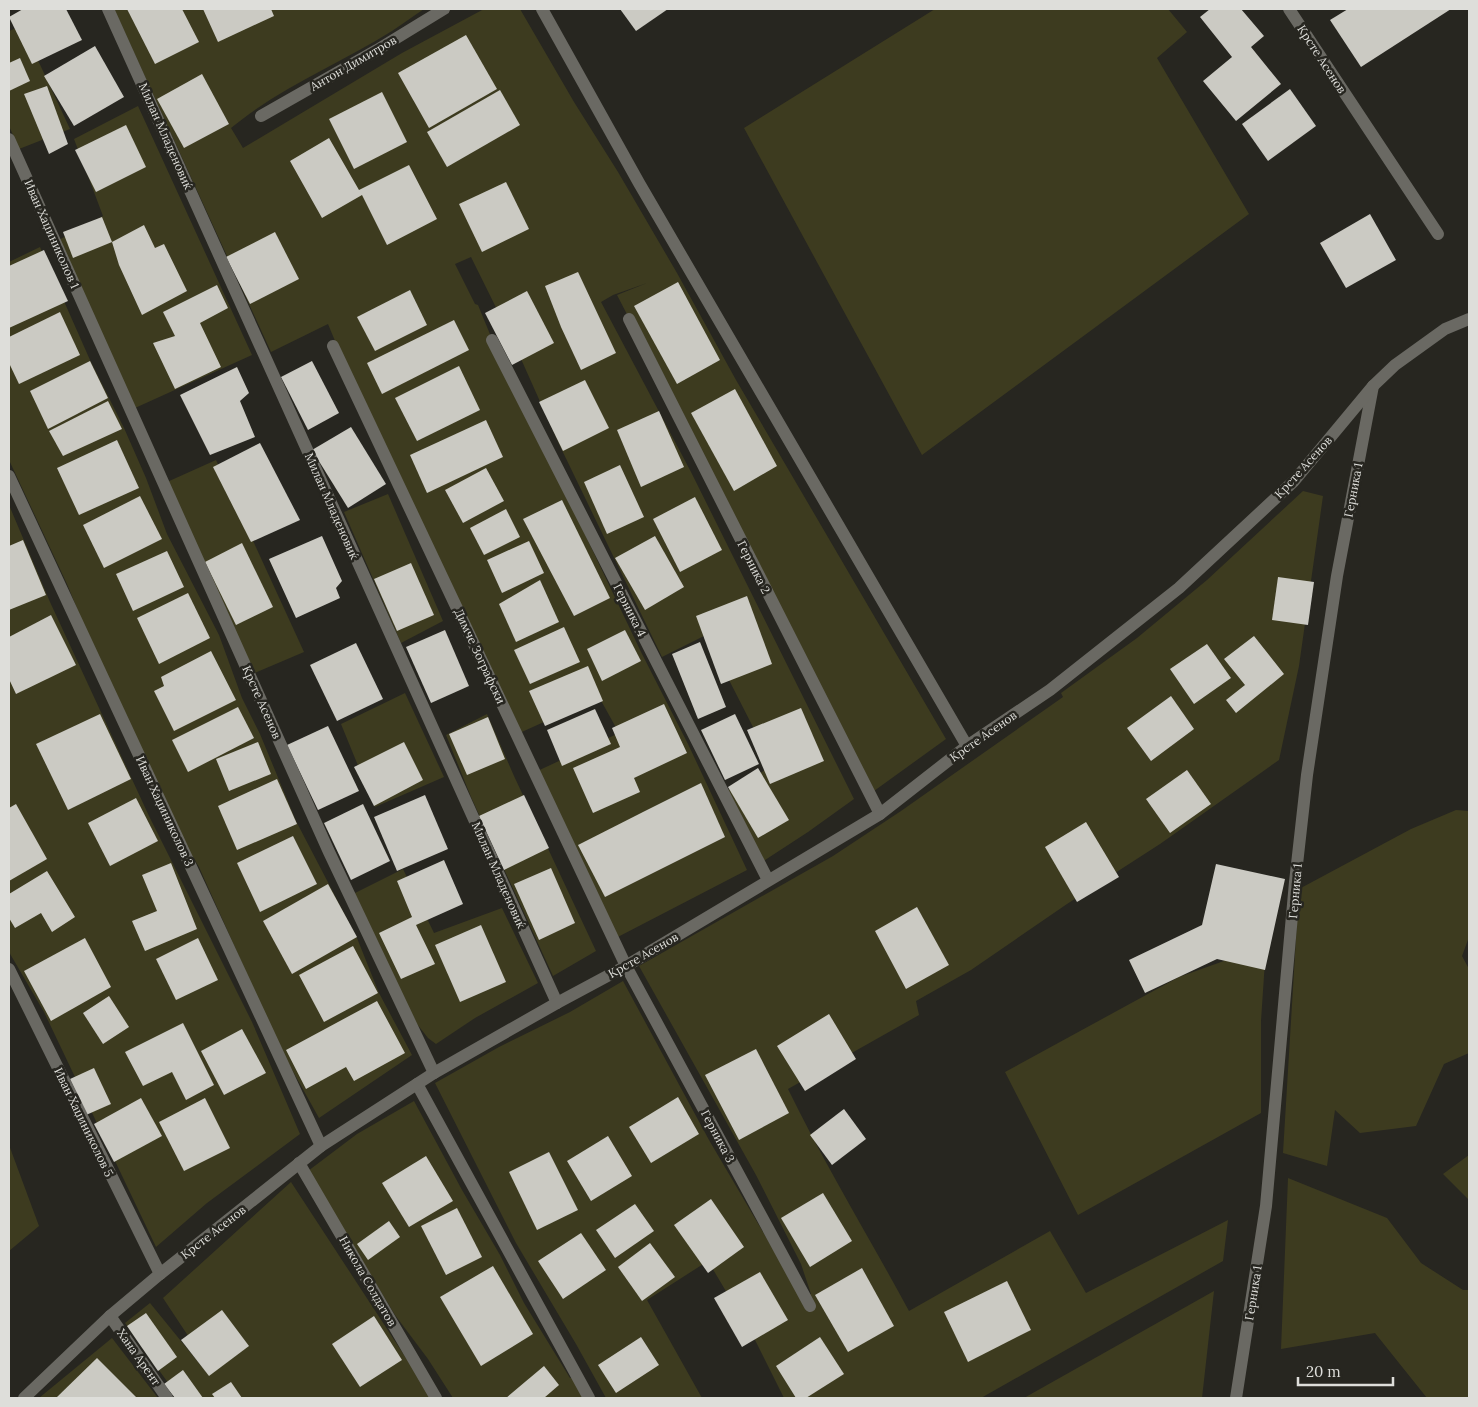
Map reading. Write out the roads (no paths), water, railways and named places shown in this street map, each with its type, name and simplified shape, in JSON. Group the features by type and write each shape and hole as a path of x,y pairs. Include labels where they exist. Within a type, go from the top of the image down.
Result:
{"street":[{"name":"Милан Младеновиќ","path":"108,9 557,1003"},
{"name":"Антон Димитров","path":"261,116 377,50 444,9"},
{"path":"542,9 638,183 967,746"},
{"name":"Крсте Асенов","path":"1289,9 1438,234"},
{"name":"Иван Хаџиниколов 1","path":"9,139 94,329"},
{"name":"Герника 2","path":"629,319 880,814"},
{"name":"Крсте Асенов","path":"24,1398 110,1316 321,1146 434,1073 626,966 880,814 967,746 1050,690 1179,588 1294,481 1372,386 1395,364 1445,329 1469,319"},
{"name":"Крсте Асенов","path":"94,329 321,834 434,1073"},
{"name":"Герника 4","path":"492,340 768,880"},
{"name":"Димче Зографски","path":"334,346 626,966"},
{"name":"Герника 1","path":"1236,1398 1266,1206 1295,882 1307,775 1337,576 1372,386"},
{"name":"Иван Хаџиниколов 3","path":"9,476 321,1146"},
{"name":"Герника 3","path":"626,966 810,1306"},
{"name":"Иван Хаџиниколов 5","path":"9,969 160,1274"},
{"path":"417,1084 589,1398"},
{"name":"Никола Солдатов","path":"299,1164 436,1398"},
{"name":"Хана Арент","path":"110,1316 167,1398"}]}
